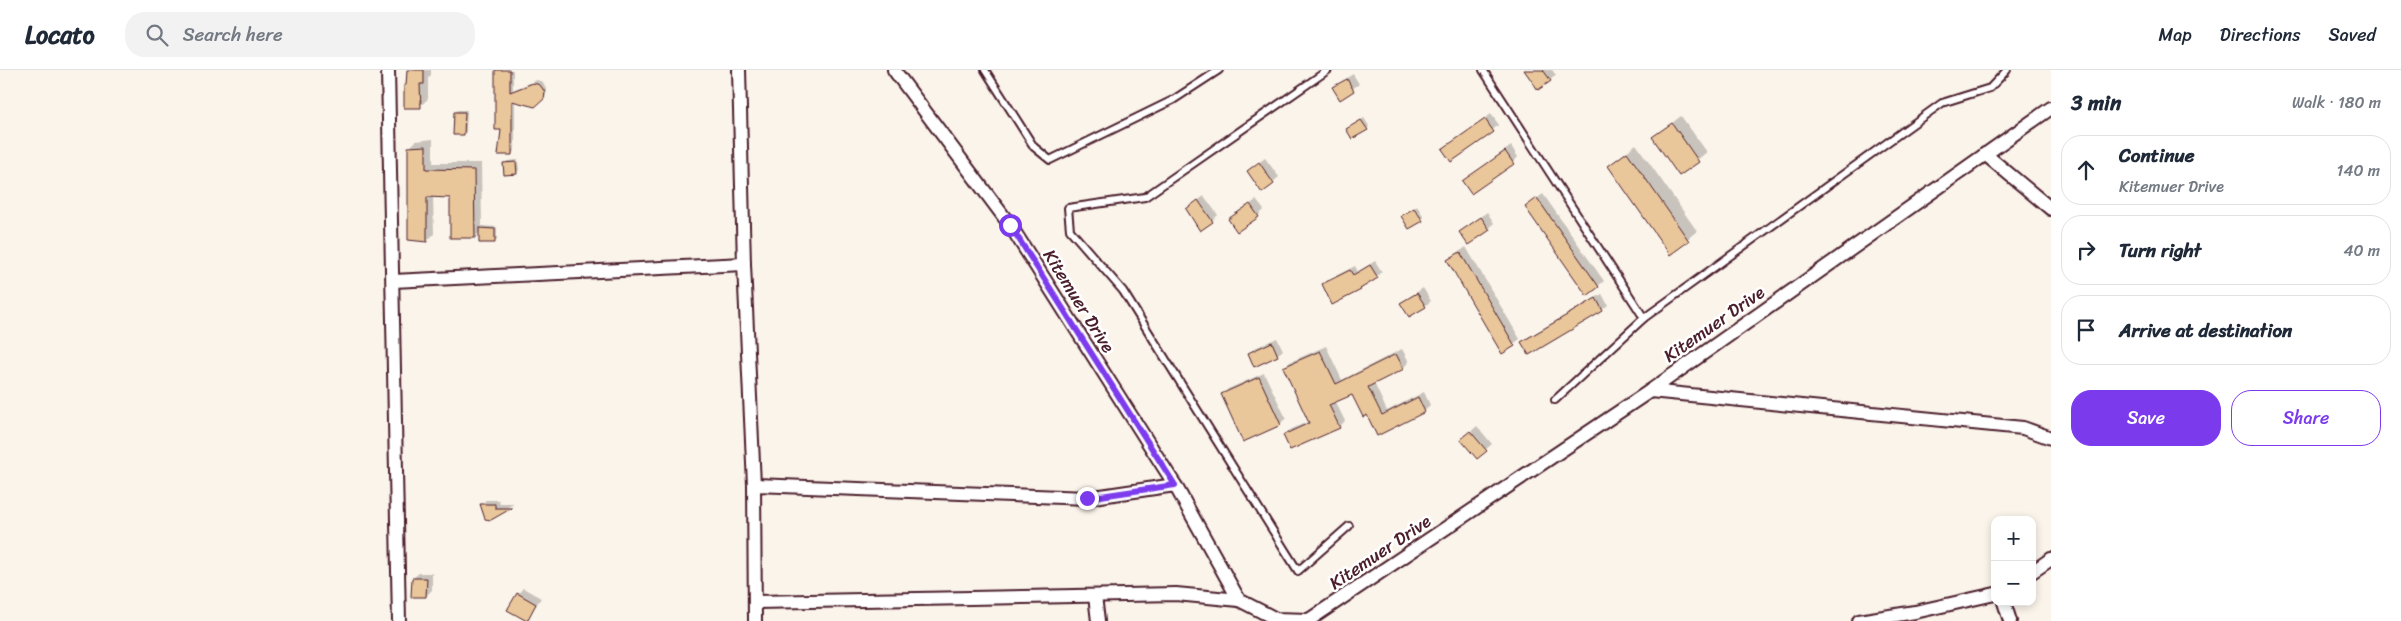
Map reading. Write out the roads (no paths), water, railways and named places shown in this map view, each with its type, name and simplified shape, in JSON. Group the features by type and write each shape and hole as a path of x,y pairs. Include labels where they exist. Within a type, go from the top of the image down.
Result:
{"street":[{"path":"388,70 399,621"},
{"path":"739,70 744,264 754,485 755,621"},
{"name":"Kitemuer Drive","path":"894,70 1010,225 1175,485 1239,600 1276,619 1313,620 1650,391 2051,108"},
{"path":"1985,154 2051,209"},
{"path":"393,281 744,264"},
{"path":"1650,391 2023,428 2051,438"},
{"path":"754,485 1087,498 1175,485"},
{"path":"2036,569 2051,559"},
{"path":"756,602 845,602 1176,594 1239,600"},
{"path":"1859,621 1916,612 1991,595"},
{"path":"1095,596 1098,621"},
{"path":"2005,606 2010,621"}],"lane":[{"path":"985,70 1034,147 1050,160 1174,100 1219,70"},
{"path":"1328,70 1145,197 1068,208 1070,230 1123,292 1298,571 1349,526"},
{"path":"1483,70 1644,318"},
{"path":"1555,400 1644,318 1942,103 1990,88 2007,70"}]}
